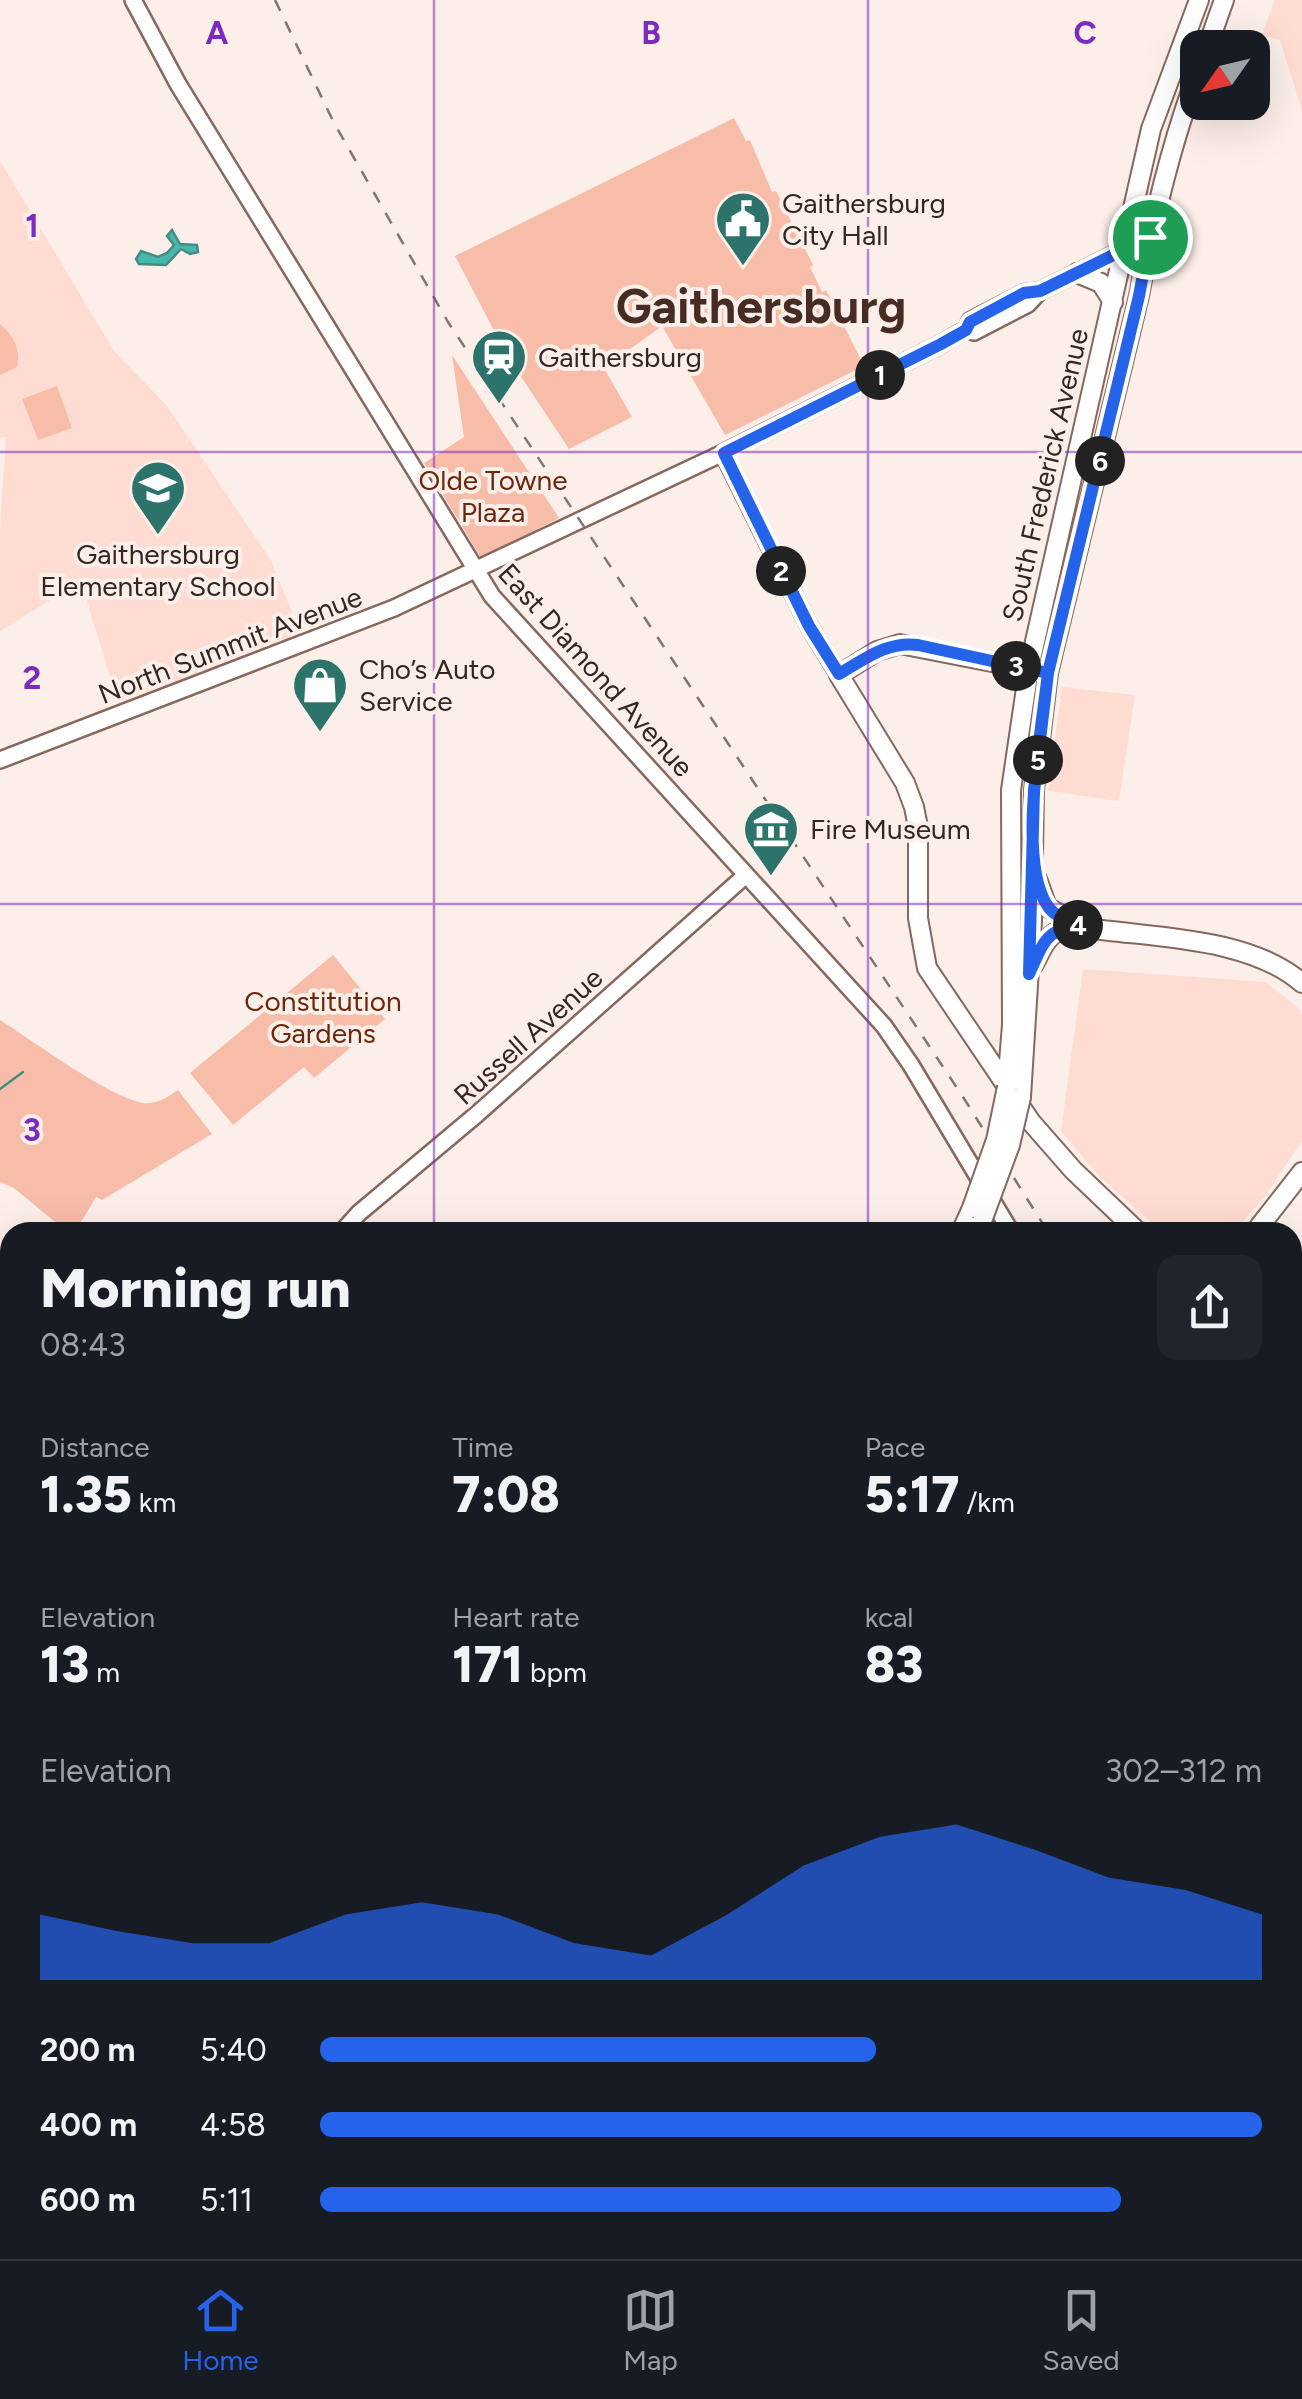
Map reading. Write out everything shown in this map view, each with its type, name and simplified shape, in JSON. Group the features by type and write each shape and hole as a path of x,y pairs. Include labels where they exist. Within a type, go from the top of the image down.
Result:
{"main road":[{"name":"South Frederick Avenue","path":"977,1221 1007,1087 1012,1025 1011,790 1028,668 1151,129 1199,0"},
{"path":"1213,30 1224,0"},
{"name":"South Frederick Avenue","path":"977,1221 1010,1145 1021,1097 1034,790 1048,673 1180,120"},
{"path":"1077,273 1100,284 1112,302"},
{"path":"1048,673 900,644 839,674 905,783 914,807 918,828 918,918 927,968 1031,1122 1073,1170 1128,1222"},
{"path":"1033,864 1047,907 1087,928"},
{"path":"1029,974 1044,942 1065,927 1244,951 1288,970 1302,983"},
{"path":"1264,1222 1302,1172"}],"street":[{"name":"East Diamond Avenue","path":"133,0 180,86 492,596 884,1026 1005,1222"},
{"name":"North Summit Avenue","path":"0,760 356,625 724,453 966,330 974,332 1002,311 1028,304 1040,291 1150,237"},
{"path":"724,453 809,626 839,674"},
{"name":"Russell Avenue","path":"351,1222 746,875"}],"shaded area":[{"path":"1275,0 1302,0 1302,110 1280,40 1270,38 1270,30 1263,30"},
{"path":"0,161 114,351 167,406 270,559 302,636 118,703 81,581 0,631 0,528 6,437 0,438"},
{"path":"1062,687 1135,695 1119,801 1048,791"},
{"path":"1083,969 1266,982 1302,1015 1302,1141 1263,1199 1242,1222 1151,1222 1097,1174 1061,1131"}],"green space":[{"path":"734,118 746,141 750,140 772,192 776,191 813,265 810,267 822,292 826,290 864,366 725,435 662,326 604,368 632,417 569,449 508,357 455,256"},
{"path":"0,324 13,338 18,354 17,367 0,375"},
{"name":"Olde Towne Plaza","path":"452,355 559,518 481,558 424,463 464,437"},
{"path":"57,386 72,428 38,440 22,399"},
{"name":"Constitution Gardens","path":"333,955 385,1019 314,1078 304,1067 233,1125 190,1073"},
{"path":"0,1020 128,1099 153,1103 178,1090 212,1134 102,1200 96,1197 81,1222 55,1222 14,1188 0,1182"}],"water":[{"path":"172,230 180,244 197,245 198,252 190,254 181,249 166,265 139,264 136,259 141,251 158,257 167,253 174,245 167,236"}],"waterway":[{"path":"0,1089 23,1072"}],"railway":[{"path":"275,0 334,123 448,322 963,1097 1042,1222"}],"place":[{"name":"Gaithersburg City Hall","path":"743,268"},
{"name":"Gaithersburg","path":"499,406"},
{"name":"Gaithersburg Elementary School","path":"158,537"},
{"name":"Cho’s Auto Service","path":"320,734"},
{"name":"Fire Museum","path":"771,878"}],"district":[{"name":"Gaithersburg","path":"761,306"}],"route":[{"path":"1150,237 1040,291 1024,293 970,322 966,330 941,344 724,453 809,626 839,674 900,644 1048,673 1034,790 1033,864 1047,907 1087,928 1065,927 1053,932 1029,974 1034,790 1048,673 1150,237"}]}
